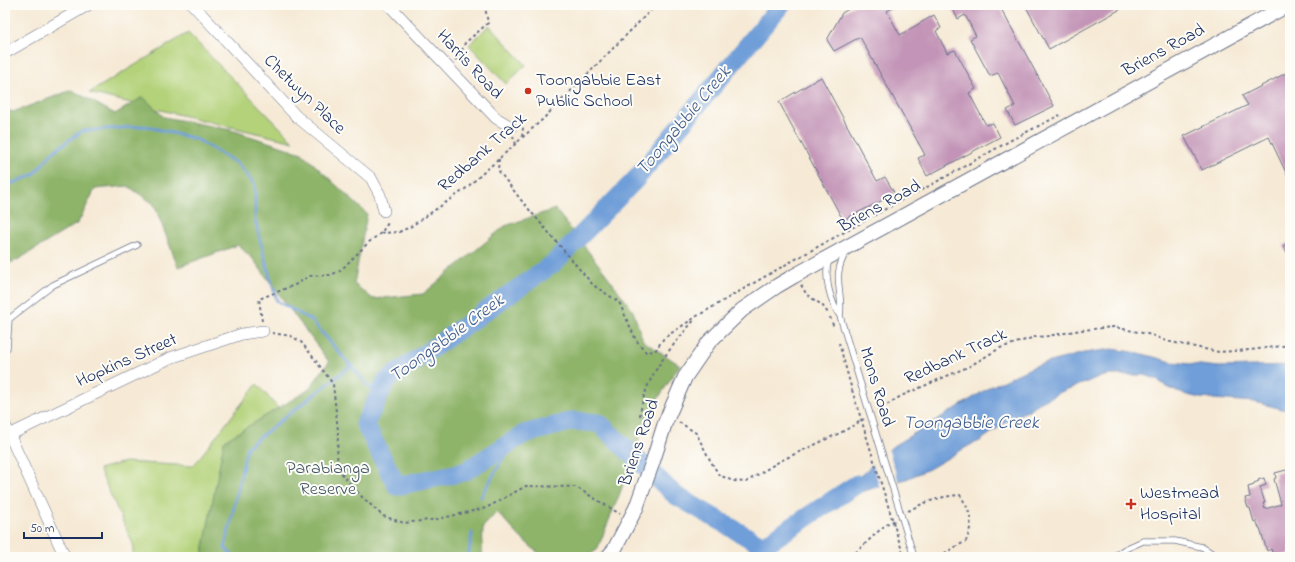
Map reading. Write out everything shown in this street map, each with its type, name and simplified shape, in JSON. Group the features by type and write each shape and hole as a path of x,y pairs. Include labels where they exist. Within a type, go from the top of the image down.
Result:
{"street":[{"path":"5,53 88,5"},
{"name":"Chetwyn Place","path":"192,5 296,116 371,178 380,195 384,211"},
{"name":"Harris Road","path":"389,5 496,118 511,127"},
{"name":"Briens Road","path":"608,557 614,550 636,508 653,462 665,423 684,377 709,342 742,310 777,286 851,244 1288,5"},
{"name":"Hopkins Street","path":"7,430 170,358 242,334 263,331"},
{"path":"7,430 64,557"}],"lane":[{"name":"Mons Road","path":"840,316 842,306 838,285 838,271 851,244"},
{"path":"5,349 7,348 9,319 53,285 137,245"},
{"name":"Mons Road","path":"830,256 826,272 827,281 836,310 840,316 914,557"},
{"path":"1113,557 1125,549 1143,542 1175,541 1202,547 1218,557"}],"path":[{"path":"455,60 466,43 488,23 485,7 483,5"},
{"name":"Redbank Track","path":"263,331 259,300 281,289 296,284 309,276 330,275 340,271 369,242 381,233 399,232 410,227 464,190 516,144 656,5"},
{"path":"499,159 498,170 521,200 593,285 619,302 636,340 646,352 655,351 664,338 697,316 909,196 1063,113"},
{"path":"800,284 808,295 822,305 829,314 836,332"},
{"path":"640,416 642,400 648,383 663,357 697,316"},
{"name":"Redbank Track","path":"876,412 901,396 970,366 1000,348 1035,337 1114,327 1152,335 1166,341 1219,352 1290,345"},
{"path":"263,331 291,336 301,342 321,367 332,384 338,431 337,465 344,478 383,516 404,522 438,519 486,508 526,486 576,487 620,514"},
{"path":"838,339 852,390 904,557"},
{"path":"679,422 696,433 719,475 733,481 746,482 780,462 844,431 869,416"},
{"path":"903,515 916,506 945,496 960,495 969,508 971,529 966,541 943,554 941,557"},
{"path":"851,557 883,527 896,519"}],"green space":[{"path":"489,25 526,65 506,84 469,45"},
{"path":"188,33 294,142 89,93"},
{"path":"72,90 115,114 143,97 164,117 231,130 302,153 367,214 354,284 373,299 423,294 505,226 555,209 633,311 643,341 680,365 648,414 620,493 597,550 586,557 543,557 520,537 497,512 483,527 482,557 202,557 224,441 308,390 329,362 253,259 238,245 178,267 154,204 128,186 95,189 78,223 19,259 5,265 5,109 13,112"},
{"name":"Parabianga Reserve","path":"353,378 482,557 133,557 133,544 99,469 125,462 193,466 257,384 283,414"}],"water":[{"name":"Toongabbie Creek","path":"1112,349 1139,353 1172,362 1219,367 1290,365 1290,411 1255,402 1200,398 1183,394 1167,387 1156,379 1145,375 1108,375 1065,390 1037,404 1027,411 1013,417 980,441 970,445 929,469 906,479 835,499 893,446 990,387 1035,366 1084,353"}],"pier":[{"path":"888,448 899,483 880,488 872,462"}],"building":[{"path":"855,5 897,5 887,11 900,35 934,15 941,28 936,31 947,53 955,50 976,89 969,93 986,125 993,123 1000,137 927,176 918,158 925,155 860,37 834,51 827,40 842,13"},
{"path":"950,5 999,5 1054,106 1015,125 1007,110 1015,106 998,73 990,76 970,39 976,36 965,15 958,19"},
{"path":"1025,5 1128,5 1049,49"},
{"path":"1290,71 1290,181 1269,137 1202,170 1184,136 1248,105 1242,96"},
{"path":"821,77 877,181 885,177 895,194 843,220 779,102"},
{"path":"1290,242 1290,257 1283,246"},
{"path":"1290,469 1290,552 1289,554 1274,557 1271,549 1267,551 1260,528 1256,521 1254,522 1245,498 1250,497 1248,487 1264,478 1266,485 1260,487 1265,503 1263,503 1265,509 1281,504 1274,479 1276,478 1275,473"}],"waterway":[{"name":"Toongabbie Creek","path":"781,5 636,179 554,263 386,381 365,424 397,486 464,472 524,434 573,421 599,423 675,495 763,546 857,484"},
{"path":"5,186 33,175 54,151 82,131 145,126 196,139 238,164 255,185 255,219 277,301 311,320 378,397"},
{"path":"234,557 225,548 247,447 352,365"},
{"path":"481,497 513,441"},
{"path":"468,557 472,533"},
{"path":"742,557 763,546"}],"place":[{"name":"Toongabbie East Public School","path":"528,91"},
{"name":"Westmead Hospital","path":"1131,504"}]}
